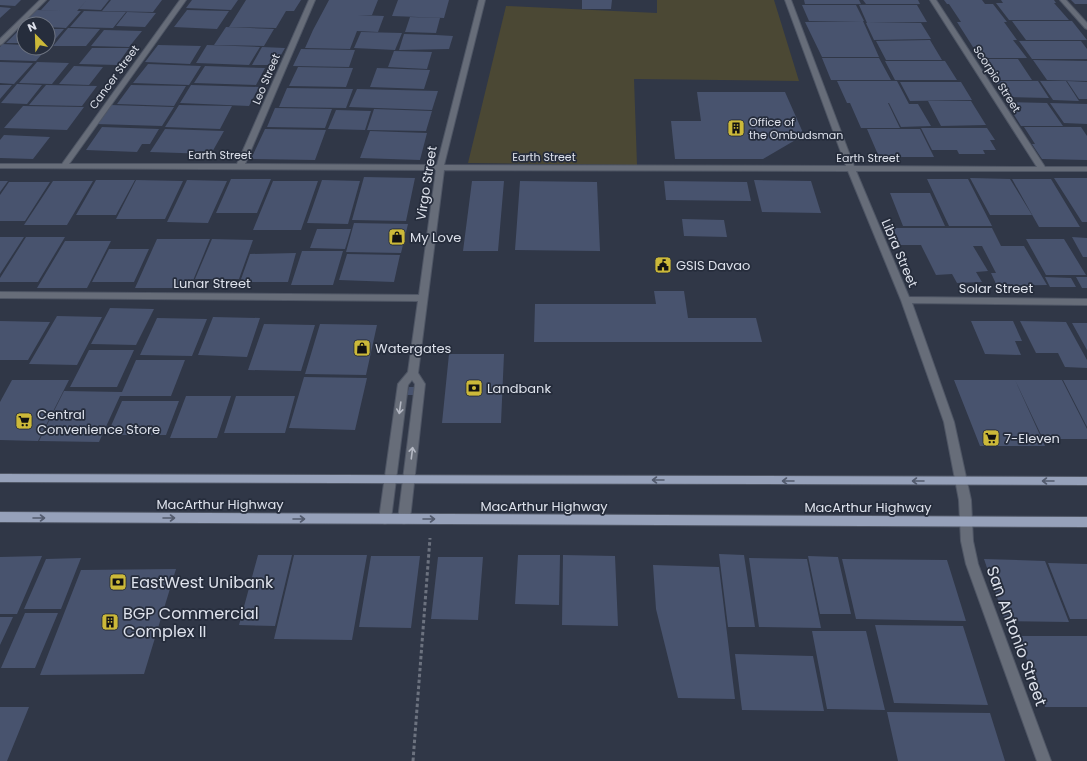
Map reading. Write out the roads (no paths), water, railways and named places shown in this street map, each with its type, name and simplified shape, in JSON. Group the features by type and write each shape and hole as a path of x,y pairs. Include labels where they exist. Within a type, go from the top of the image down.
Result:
{"main road":[{"name":"MacArthur Highway","path":"0,478 1087,482"},
{"name":"MacArthur Highway","path":"0,517 1087,522"}],"street":[{"path":"0,42 43,0"},
{"name":"Cancer Street","path":"64,166 183,0"},
{"name":"Leo Street","path":"240,166 312,0"},
{"name":"Virgo Street","path":"385,519 403,384 413,373 440,167 482,0"},
{"name":"Libra Street","path":"788,0 851,169 906,300 949,422 965,500 966,521"},
{"name":"Scorpio Street","path":"933,0 1043,169"},
{"path":"1063,0 1087,27"},
{"name":"Earth Street","path":"0,166 1087,169"},
{"name":"Lunar Street","path":"0,295 423,298"},
{"name":"Solar Street","path":"906,300 1087,302"},
{"name":"Virgo Street","path":"404,519 420,384 413,373"},
{"name":"San Antonio Street","path":"966,521 967,541 972,564 1044,761"}],"place":[{"name":"Office of the Ombudsman","path":"736,128"},
{"name":"My Love","path":"397,237"},
{"name":"GSIS Davao","path":"663,265"},
{"name":"Watergates","path":"362,348"},
{"name":"Landbank","path":"474,388"},
{"name":"Central Convenience Store","path":"24,421"},
{"name":"7-Eleven","path":"991,438"},
{"name":"EastWest Unibank","path":"118,582"},
{"name":"BGP Commercial Complex II","path":"110,622"}]}
